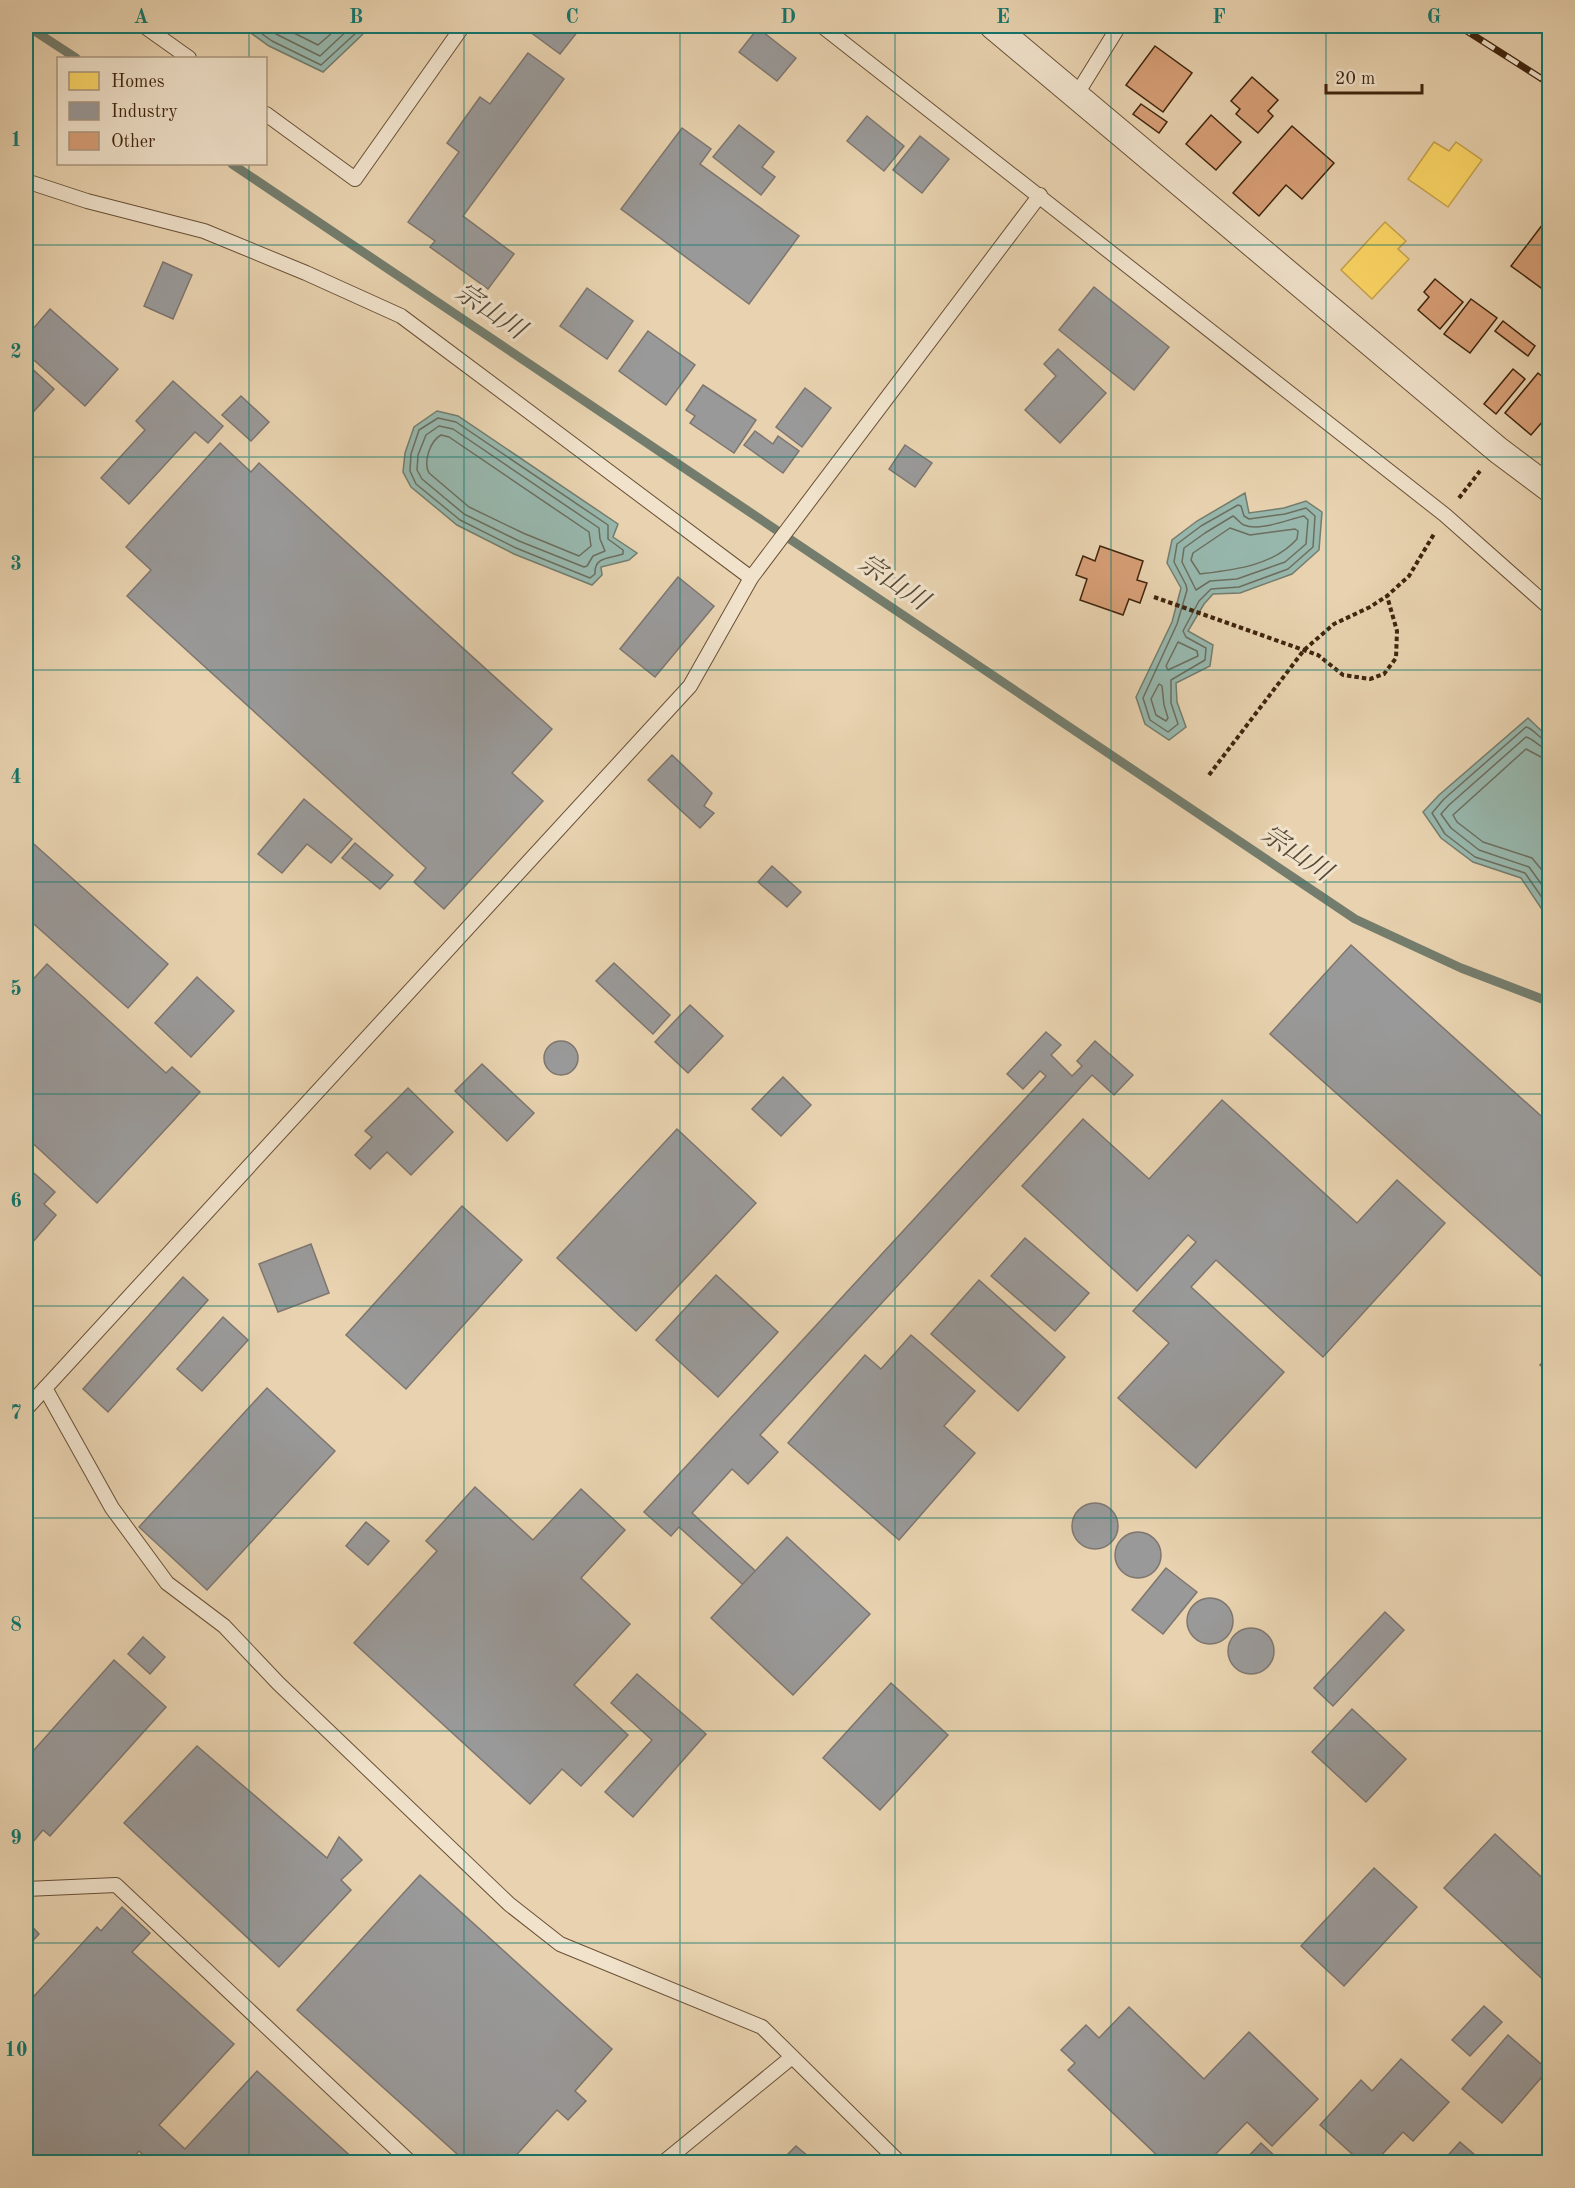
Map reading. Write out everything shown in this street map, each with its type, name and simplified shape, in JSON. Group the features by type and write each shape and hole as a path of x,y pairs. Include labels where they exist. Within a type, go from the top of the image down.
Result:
{"street":[{"path":"993,26 1498,450 1550,489"}],"lane":[{"path":"144,26 188,57"},
{"path":"267,115 355,178 463,26"},
{"path":"822,26 1445,515 1550,608"},
{"path":"1076,97 1119,26"},
{"path":"26,181 87,201 204,231 306,273 401,316 751,578"},
{"path":"26,1409 690,686 751,578 1040,195"},
{"path":"45,1388 112,1508 167,1583 224,1626 278,1683 508,1904 560,1944 762,2027 899,2163"},
{"path":"26,1889 116,1885 410,2163"},
{"path":"664,2163 792,2058"}],"path":[{"path":"1209,775 1304,650 1334,624 1387,596 1408,576 1445,515 1498,450"},
{"path":"1155,597 1318,655 1344,675 1370,679 1384,674 1396,658 1397,631 1387,596"}],"water":[{"path":"241,26 368,26 362,35 323,72 269,46"},
{"path":"437,411 458,416 618,524 613,537 637,553 629,560 601,567 602,575 592,585 514,554 457,525 411,487 403,472 405,453 414,427"},
{"path":"1245,493 1249,513 1284,508 1306,501 1322,512 1319,550 1292,574 1240,593 1213,594 1204,604 1188,631 1213,645 1210,666 1176,683 1177,702 1186,727 1169,740 1145,724 1136,697 1172,622 1181,588 1167,563 1172,540 1197,521"},
{"path":"1528,718 1549,738 1549,920 1521,878 1473,862 1441,838 1423,812 1439,795"}],"building: Homes":[{"path":"1434,142 1449,151 1456,142 1482,160 1448,207 1408,179"},
{"path":"1385,222 1406,241 1398,249 1409,259 1372,299 1341,270"}],"building: Industry":[{"path":"522,26 582,26 560,54"},
{"path":"758,28 796,58 777,81 739,52"},
{"path":"528,53 564,79 463,216 514,254 488,289 430,247 435,241 408,222 459,152 447,143 480,97 490,104"},
{"path":"867,116 904,146 884,171 847,141"},
{"path":"739,125 774,152 762,167 775,177 761,195 713,157"},
{"path":"682,128 711,149 700,164 799,236 749,304 621,209"},
{"path":"920,136 949,159 922,193 893,170"},
{"path":"163,262 192,275 173,319 144,306"},
{"path":"1094,287 1169,347 1134,390 1059,330"},
{"path":"587,288 633,321 607,359 560,326"},
{"path":"50,309 118,369 85,406 26,353 26,337"},
{"path":"648,331 695,365 666,405 619,371"},
{"path":"1058,349 1106,393 1060,443 1025,410 1056,376 1044,364"},
{"path":"26,363 54,389 26,420"},
{"path":"173,381 223,426 208,443 195,432 129,504 101,478 145,430 136,421"},
{"path":"703,385 756,420 734,453 690,423 695,416 686,410"},
{"path":"805,388 831,408 802,447 776,427"},
{"path":"241,396 269,422 251,441 222,415"},
{"path":"755,431 773,444 778,436 799,451 783,473 744,445"},
{"path":"220,443 251,472 259,463 552,729 512,773 543,801 444,909 414,882 426,868 127,596 151,570 126,547"},
{"path":"905,445 932,463 915,487 889,469"},
{"path":"678,577 714,606 655,677 620,649"},
{"path":"672,755 712,793 704,806 714,813 700,828 648,780"},
{"path":"304,799 352,839 331,863 307,844 282,873 258,854"},
{"path":"26,837 168,964 128,1008 26,917"},
{"path":"355,843 393,875 380,889 342,858"},
{"path":"772,866 801,892 787,907 758,882"},
{"path":"1351,945 1550,1124 1550,1284 1270,1034"},
{"path":"614,963 670,1015 653,1034 596,981"},
{"path":"47,964 166,1073 172,1067 200,1092 97,1203 26,1137 26,987"},
{"path":"197,977 234,1011 191,1057 155,1023"},
{"path":"690,1005 723,1036 688,1073 655,1042"},
{"path":"1046,1032 1061,1045 1051,1055 1072,1076 1082,1066 1077,1061 1095,1041 1133,1075 1114,1095 1092,1075 760,1435 778,1452 748,1484 732,1469 692,1513 774,1588 761,1601 679,1527 671,1536 644,1512 1046,1076 1040,1071 1023,1089 1007,1074"},
{"path":"561,1041 573,1046 578,1058 573,1070 561,1075 549,1070 544,1058 549,1046"},
{"path":"482,1064 534,1113 507,1141 455,1091"},
{"path":"783,1077 811,1105 781,1136 752,1109"},
{"path":"408,1088 453,1132 411,1175 387,1152 370,1169 355,1155 372,1137 365,1131"},
{"path":"1222,1100 1357,1223 1397,1180 1445,1223 1323,1357 1216,1260 1191,1287 1284,1372 1196,1468 1118,1398 1169,1343 1133,1311 1196,1242 1188,1235 1137,1291 1022,1186 1083,1119 1149,1179"},
{"path":"677,1129 756,1203 636,1331 557,1258"},
{"path":"26,1166 55,1192 44,1204 56,1215 26,1250"},
{"path":"462,1206 522,1260 406,1389 346,1335"},
{"path":"1025,1238 1089,1293 1055,1331 991,1276"},
{"path":"311,1244 329,1293 278,1312 259,1264"},
{"path":"716,1275 778,1332 718,1397 656,1340"},
{"path":"183,1277 208,1300 108,1412 83,1389"},
{"path":"979,1280 1065,1357 1018,1411 931,1334"},
{"path":"223,1317 248,1340 202,1391 177,1369"},
{"path":"911,1335 975,1391 944,1426 975,1453 899,1540 788,1443 865,1355 881,1369"},
{"path":"1550,1354 1550,1374 1540,1365"},
{"path":"267,1388 335,1451 207,1590 139,1527"},
{"path":"475,1487 533,1540 581,1489 625,1530 581,1578 630,1624 574,1685 628,1735 581,1786 562,1769 530,1804 354,1643 437,1551 426,1541"},
{"path":"1095,1503 1104,1504 1112,1509 1117,1517 1117,1535 1112,1543 1104,1548 1095,1549 1086,1548 1078,1543 1073,1535 1072,1526 1073,1517 1078,1509 1086,1504"},
{"path":"366,1522 389,1541 368,1565 346,1546"},
{"path":"1138,1532 1147,1533 1154,1539 1160,1546 1160,1564 1154,1571 1147,1577 1138,1578 1129,1577 1122,1571 1116,1564 1115,1555 1116,1546 1122,1539 1129,1533"},
{"path":"787,1537 870,1614 793,1695 711,1618"},
{"path":"1166,1568 1197,1592 1163,1634 1132,1610"},
{"path":"1210,1598 1219,1599 1226,1605 1232,1612 1232,1630 1226,1637 1219,1643 1210,1644 1201,1643 1194,1637 1188,1630 1187,1621 1188,1612 1194,1605 1201,1599"},
{"path":"1385,1612 1404,1630 1333,1706 1314,1688"},
{"path":"1251,1628 1267,1635 1274,1651 1267,1667 1251,1674 1235,1667 1228,1651 1235,1635"},
{"path":"143,1637 165,1657 150,1674 128,1654"},
{"path":"114,1660 166,1707 50,1836 43,1830 26,1850 26,1759"},
{"path":"637,1674 706,1734 633,1817 605,1792 652,1740 611,1703"},
{"path":"891,1683 948,1735 880,1810 823,1758"},
{"path":"1352,1709 1406,1759 1366,1802 1312,1752"},
{"path":"197,1746 327,1858 339,1837 362,1860 341,1880 351,1890 279,1967 124,1823"},
{"path":"1495,1834 1550,1885 1550,1986 1444,1888"},
{"path":"1374,1868 1417,1907 1344,1986 1301,1946"},
{"path":"420,1875 612,2049 575,2091 586,2101 568,2120 557,2110 510,2162 466,2162 297,2010"},
{"path":"122,1907 150,1933 132,1952 234,2044 159,2125 185,2149 257,2071 357,2162 151,2162 139,2151 129,2162 26,2162 26,2005 97,1927 101,1931"},
{"path":"26,1920 39,1934 26,1948"},
{"path":"1484,2006 1502,2022 1470,2056 1452,2040"},
{"path":"1129,2007 1204,2079 1249,2032 1318,2099 1272,2146 1247,2122 1208,2162 1164,2162 1068,2070 1075,2063 1061,2050 1086,2025 1099,2038"},
{"path":"1508,2035 1548,2070 1502,2123 1462,2089"},
{"path":"1401,2059 1449,2102 1413,2141 1403,2132 1375,2162 1361,2162 1320,2125 1361,2080 1372,2091"},
{"path":"1550,2111 1550,2158 1542,2143 1542,2128"},
{"path":"1460,2142 1483,2162 1442,2162"},
{"path":"1261,2143 1281,2162 1243,2162"},
{"path":"796,2146 815,2162 780,2162"}],"building: Other":[{"path":"1155,46 1192,73 1163,112 1126,85"},
{"path":"1252,77 1278,100 1268,111 1273,116 1258,133 1236,114 1240,109 1231,101"},
{"path":"1141,104 1167,122 1159,133 1133,114"},
{"path":"1211,115 1241,142 1216,170 1186,144"},
{"path":"1292,126 1334,163 1302,199 1286,185 1259,216 1233,193"},
{"path":"1549,216 1550,291 1548,293 1511,266"},
{"path":"1435,279 1463,302 1440,329 1418,310 1429,297 1424,292"},
{"path":"1471,299 1497,318 1470,353 1444,334"},
{"path":"1503,321 1535,346 1528,356 1495,331"},
{"path":"1513,369 1525,379 1496,414 1484,404"},
{"path":"1538,373 1550,383 1550,413 1531,435 1505,413"},
{"path":"1100,546 1143,561 1137,580 1147,583 1140,603 1129,599 1123,615 1080,600 1087,579 1076,575 1083,556 1095,561"}],"waterway":[{"name":"宗山川","path":"27,26 74,57"},
{"name":"宗山川","path":"233,165 1355,919 1461,968 1550,1002"}],"railway":[{"path":"1459,26 1550,84"}]}
